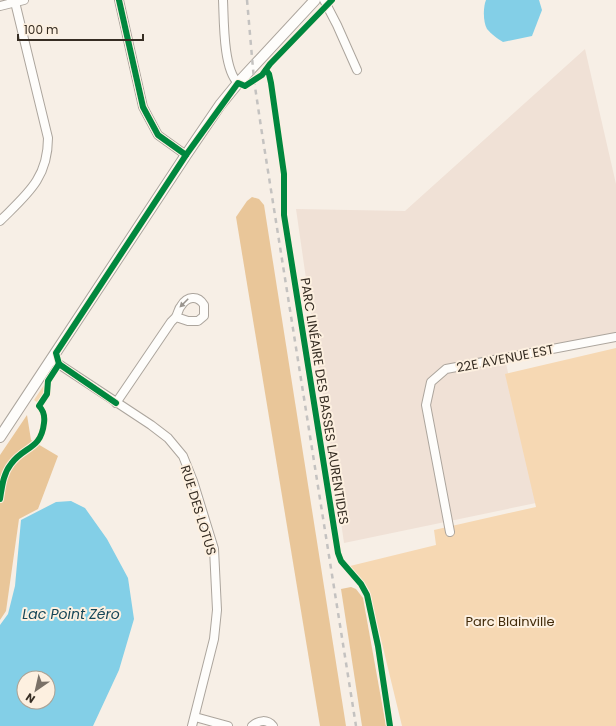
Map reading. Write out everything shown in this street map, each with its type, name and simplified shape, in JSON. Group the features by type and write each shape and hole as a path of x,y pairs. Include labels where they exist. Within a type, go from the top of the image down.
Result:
{"street":[{"path":"0,6 24,0"},
{"path":"119,0 143,107 155,132 186,154"},
{"path":"223,0 227,54 231,72 238,83"},
{"path":"0,437 186,154 238,83 315,0"},
{"path":"324,0 357,70"},
{"path":"0,221 31,189 40,177 48,152 48,138 15,2"},
{"path":"116,403 171,322 176,317"},
{"name":"22E AVENUE EST","path":"450,532 426,404 431,382 446,370 616,337"},
{"name":"RUE DES LOTUS","path":"51,359 168,438 183,456 193,482 214,550 217,610 214,639 192,726"},
{"path":"194,717 228,726"},
{"path":"252,726 259,721 264,721 273,726"}],"shaded area":[{"path":"585,49 616,184 616,333 504,354 536,503 344,543 296,209 405,211"},
{"path":"252,197 259,199 264,205 346,726 320,726 236,217 247,201"},
{"path":"27,415 31,440 58,456 38,509 19,519 6,611 0,620 0,455"},
{"path":"351,587 356,589 363,598 386,726 362,726 341,589"}],"green space":[{"name":"Parc Blainville","path":"616,348 616,726 402,726 369,590 350,566 436,545 434,530 536,507 505,374"},
{"path":"46,382 45,394 38,403 34,400"}],"water":[{"path":"486,0 539,0 542,10 532,36 503,42 495,36 487,29 484,19"},
{"name":"Lac Point Zéro","path":"71,501 85,508 107,539 128,578 134,619 119,670 93,726 0,726 0,625 8,614 15,586 21,520 56,502"}],"railway":[{"path":"247,0 254,80 261,127 356,726"}],"cycle path":[{"path":"119,0 143,107 158,135 186,155"},
{"path":"59,364 56,353 186,155 238,83 245,86 262,75 270,64 332,0"},
{"name":"PARC LINÉAIRE DES BASSES LAURENTIDES","path":"266,70 269,74 271,83 284,174 284,215 338,553 341,561 361,584 367,595 378,646 390,726"},
{"path":"59,364 116,403"},
{"path":"0,499 3,481 8,468 16,458 36,443 42,432 44,416 39,406 47,394 48,381 59,364"}]}
